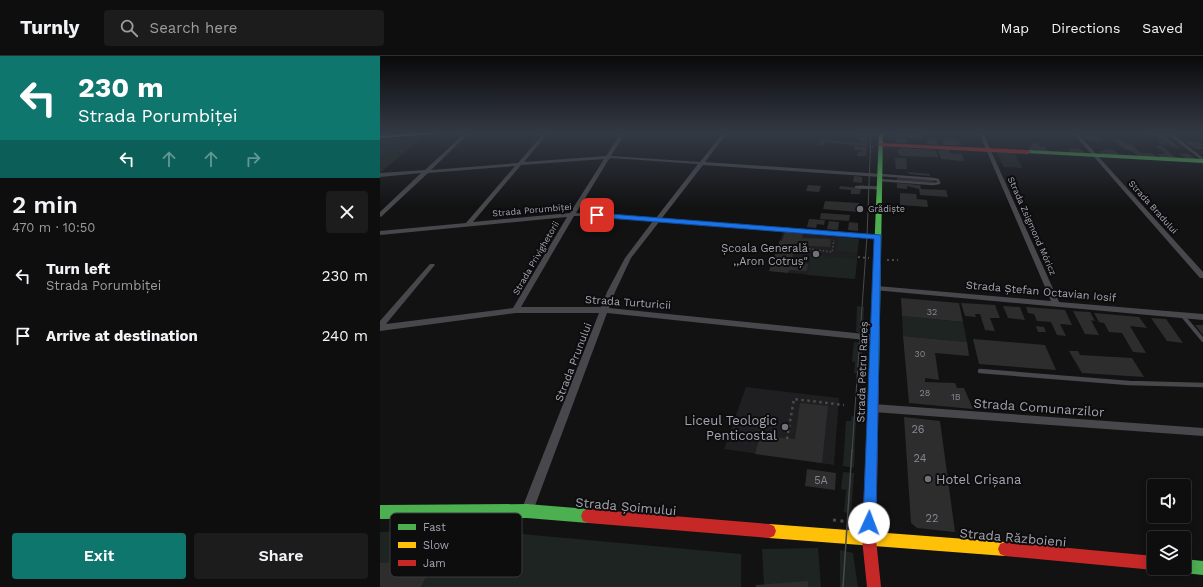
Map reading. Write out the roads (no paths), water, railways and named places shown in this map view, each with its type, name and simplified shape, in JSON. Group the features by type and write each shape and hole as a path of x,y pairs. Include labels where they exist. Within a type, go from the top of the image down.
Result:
{"street":[{"path":"380,215 441,158"},
{"path":"468,224 524,158"},
{"path":"380,175 607,158 702,163 880,181"},
{"name":"Strada Privighetorii","path":"516,310 571,215 607,158"},
{"name":"Strada Prunului","path":"527,511 611,292 628,258 706,158"},
{"name":"Strada Petru Rareș","path":"874,587 869,539 881,158"},
{"name":"Strada Zsigmond Móricz","path":"992,158 1056,303"},
{"name":"Strada Bradului","path":"1097,158 1203,276"},
{"path":"1155,158 1203,160"},
{"name":"Strada Porumbiței","path":"380,233 571,215 659,219 835,235 878,237"},
{"path":"380,327 432,265"},
{"name":"Strada Ștefan Octavian Iosif","path":"877,288 1203,317"},
{"name":"Strada Turturicii","path":"380,327 516,310 605,310 875,338"},
{"name":"Strada Comunarzilor","path":"873,408 1203,432"},
{"name":"Strada Șoimului","path":"380,512 527,511 869,539"},
{"name":"Strada Războieni","path":"869,539 914,541 1147,562"},
{"path":"1191,567 1203,568"}],"lane":[{"path":"856,187 880,181 933,179 938,180 939,183 933,184 880,181"},
{"path":"1183,315 1203,340"},
{"path":"980,371 1173,385 1203,385"}],"tram line":[{"path":"852,451 867,236 870,158"},
{"path":"843,587 852,450"}],"place":[{"name":"Grădiște","path":"860,209"},
{"name":"Școala Generală ,,Aron Cotruș\"","path":"816,254"},
{"name":"Liceul Teologic Penticostal","path":"785,427"},
{"name":"Hotel Crișana","path":"928,479"}]}
